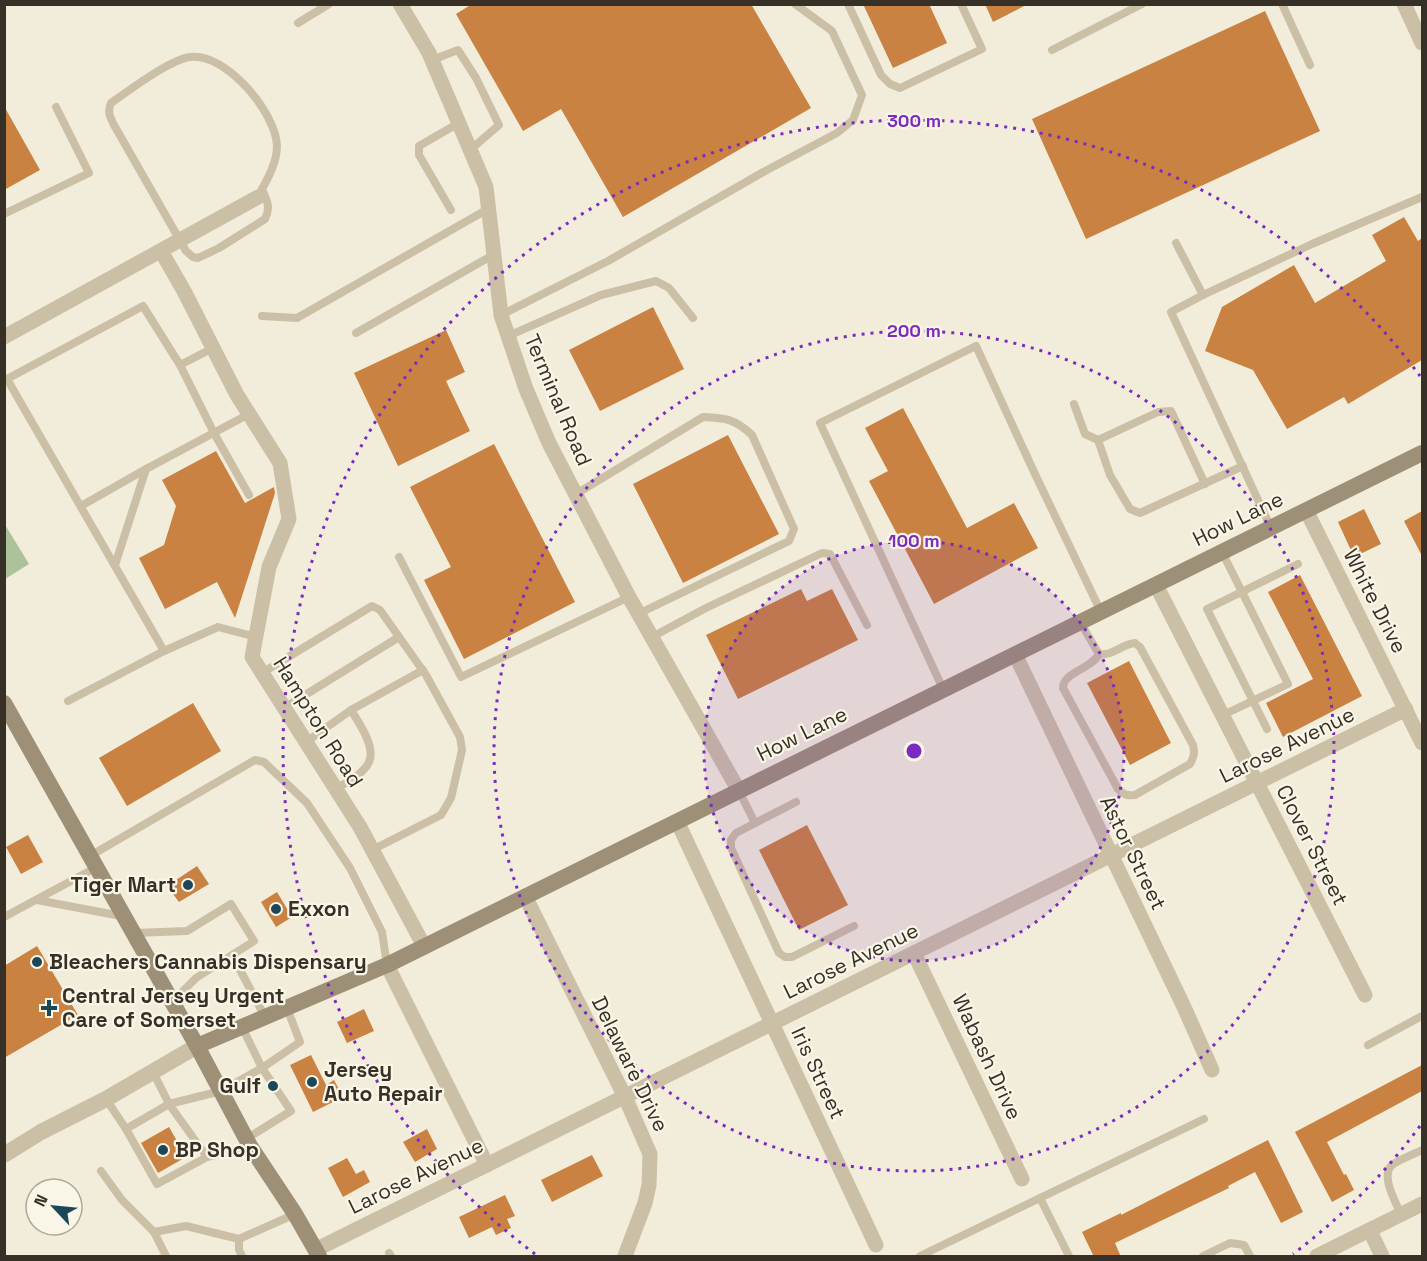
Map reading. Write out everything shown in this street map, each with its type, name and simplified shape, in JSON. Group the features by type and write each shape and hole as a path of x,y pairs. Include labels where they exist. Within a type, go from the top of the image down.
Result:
{"main road":[{"name":"How Lane","path":"197,1046 387,965 1422,453"},
{"path":"4,703 197,1046 248,1142 295,1214 317,1253"}],"street":[{"name":"Terminal Road","path":"400,4 432,60 486,187 501,315 544,432 638,614 739,791"},
{"path":"1404,4 1422,44"},
{"path":"4,337 161,251 260,193"},
{"name":"Hampton Road","path":"161,251 237,395 280,463 289,519 269,567 252,657 360,827 424,946"},
{"name":"White Drive","path":"1306,510 1422,743"},
{"name":"Clover Street","path":"1156,585 1365,995"},
{"name":"Astor Street","path":"1015,654 1212,1070"},
{"name":"Larose Avenue","path":"317,1253 625,1096 1406,709"},
{"name":"Iris Street","path":"677,821 876,1245"},
{"name":"Delaware Drive","path":"525,896 625,1096 650,1154 649,1185 645,1203 625,1257"},
{"name":"Wabash Drive","path":"914,953 1022,1179"},
{"path":"387,965 487,1165"},
{"path":"4,1155 41,1132 106,1099 197,1046"},
{"path":"1317,1257 1422,1204"},
{"path":"1370,1230 1382,1257"}],"lane":[{"path":"298,23 329,4"},
{"path":"501,315 608,261 767,170 837,133 853,120 862,95 832,31 795,4"},
{"path":"848,4 881,75 890,84 900,88 982,49 960,4"},
{"path":"1053,50 1142,4"},
{"path":"1282,4 1310,65"},
{"path":"432,60 458,50 476,78 499,125 470,150"},
{"path":"200,56 216,61 245,85 261,106 272,126 277,149 276,158 260,193 269,208 265,219 219,248 198,258 186,251 180,240 114,125 109,108 111,103 174,62 200,56"},
{"path":"4,214 89,173 56,107"},
{"path":"451,210 419,155 419,146 459,123"},
{"path":"1271,528 1171,312 1312,243 1422,197"},
{"path":"262,316 297,318 488,209"},
{"path":"1176,243 1203,295"},
{"path":"356,333 493,255"},
{"path":"508,336 601,295 656,281 669,288 693,318"},
{"path":"164,651 7,379 143,306 180,365 214,433 249,495"},
{"path":"944,690 820,423 976,346 1101,612"},
{"path":"180,365 213,348"},
{"path":"1074,404 1085,434 1098,440 1110,475 1130,509 1140,513 1243,466"},
{"path":"1098,440 1158,412 1171,411 1205,484"},
{"path":"81,506 249,414"},
{"path":"576,494 703,417 725,418 742,425 752,435 794,529 789,541 638,614"},
{"path":"115,565 146,469"},
{"path":"1222,552 1288,684 1223,715"},
{"path":"651,637 822,553 831,554 867,625"},
{"path":"399,557 461,677 629,597"},
{"path":"1268,729 1207,609 1298,564"},
{"path":"262,673 372,606 380,610 423,670 460,736 462,750 451,798 441,815 372,850"},
{"path":"1080,622 1099,654 1107,656 1129,644 1135,643 1140,646 1193,745 1193,759 1190,764 1135,795 1128,796 1118,789 1063,688 1066,678 1096,661 1099,654"},
{"path":"68,701 164,651 218,627 256,637"},
{"path":"284,708 399,637"},
{"path":"306,742 351,710 423,670"},
{"path":"336,789 362,772 370,762 370,744 351,710"},
{"path":"4,917 37,900 93,861 255,760 264,762 307,803 350,868 382,932 387,965"},
{"path":"739,791 755,823"},
{"path":"796,802 736,833 731,840 731,848 779,953 785,957 792,957 854,926"},
{"path":"37,900 124,917"},
{"path":"134,933 188,931 231,904 254,941 196,978 172,1002"},
{"path":"232,955 265,1017"},
{"path":"126,1129 169,1104 221,1091 262,1068 300,1042 287,1008"},
{"path":"1368,1045 1422,1016"},
{"path":"106,1099 157,1184 207,1157 248,1142 291,1111 262,1068 242,1027"},
{"path":"153,1072 169,1104 207,1157"},
{"path":"920,1257 1204,1119"},
{"path":"1401,1215 1387,1179 1388,1172 1392,1165 1422,1150"},
{"path":"102,1171 122,1200 154,1232 166,1257"},
{"path":"1040,1198 1069,1257"},
{"path":"154,1232 186,1226 239,1239 295,1214"},
{"path":"239,1239 239,1254"},
{"path":"1203,1257 1230,1243 1244,1245 1250,1257"}],"green space":[{"path":"4,523 29,564 5,579 4,579"}],"building":[{"path":"472,4 751,4 811,108 623,217 561,109 523,131 456,14"},
{"path":"863,4 929,4 947,43 893,68"},
{"path":"985,4 1028,4 993,22"},
{"path":"1265,11 1320,131 1086,239 1032,119"},
{"path":"4,106 40,170 4,190"},
{"path":"1404,217 1418,241 1422,238 1422,360 1348,404 1344,397 1287,429 1253,370 1205,351 1222,307 1294,265 1315,303 1386,261 1372,235"},
{"path":"653,307 684,369 600,411 569,350"},
{"path":"446,330 465,372 446,381 470,431 398,466 354,373"},
{"path":"903,408 967,528 1014,503 1038,548 934,604 869,481 888,471 865,428"},
{"path":"728,435 779,534 683,583 633,484"},
{"path":"494,444 575,602 464,659 424,580 451,567 410,487"},
{"path":"216,451 245,503 274,487 275,493 235,618 217,582 165,609 139,558 164,545 176,506 162,480"},
{"path":"1364,509 1381,544 1354,557 1338,522"},
{"path":"1422,511 1422,556 1404,521"},
{"path":"1300,575 1362,696 1283,737 1266,703 1313,679 1268,592"},
{"path":"801,589 807,601 832,589 858,640 738,699 706,635"},
{"path":"1129,661 1171,743 1130,765 1087,683"},
{"path":"193,703 221,751 127,806 99,758"},
{"path":"807,825 848,905 799,930 759,850"},
{"path":"28,835 43,862 21,874 6,847"},
{"name":"Tiger Mart","path":"197,866 209,884 179,902 167,886"},
{"name":"Exxon","path":"277,892 292,917 276,927 261,902"},
{"path":"37,946 78,1015 4,1058 4,966"},
{"path":"364,1009 374,1031 347,1043 337,1022"},
{"name":"Jersey Auto Repair","path":"311,1055 326,1085 334,1080 343,1097 313,1112 290,1065"},
{"path":"1422,1065 1422,1091 1327,1142 1354,1190 1332,1202 1295,1132"},
{"name":"BP Shop","path":"169,1127 186,1157 158,1173 141,1143"},
{"path":"427,1129 437,1149 415,1162 403,1142"},
{"path":"1268,1140 1303,1212 1281,1223 1255,1172 1228,1186 1229,1188 1115,1243 1121,1257 1094,1257 1082,1232 1121,1213 1121,1215"},
{"path":"592,1155 603,1176 552,1202 541,1180"},
{"path":"347,1158 356,1174 364,1170 370,1182 343,1197 328,1168"},
{"path":"505,1195 515,1216 507,1219 511,1228 496,1235 492,1227 469,1238 459,1217"}],"place":[{"name":"Tiger Mart","path":"188,885"},
{"name":"Exxon","path":"276,909"},
{"name":"Bleachers Cannabis Dispensary","path":"37,962"},
{"name":"Central Jersey Urgent Care of Somerset","path":"49,1008"},
{"name":"Jersey Auto Repair","path":"312,1082"},
{"name":"Gulf","path":"273,1086"},
{"name":"BP Shop","path":"163,1150"}]}
